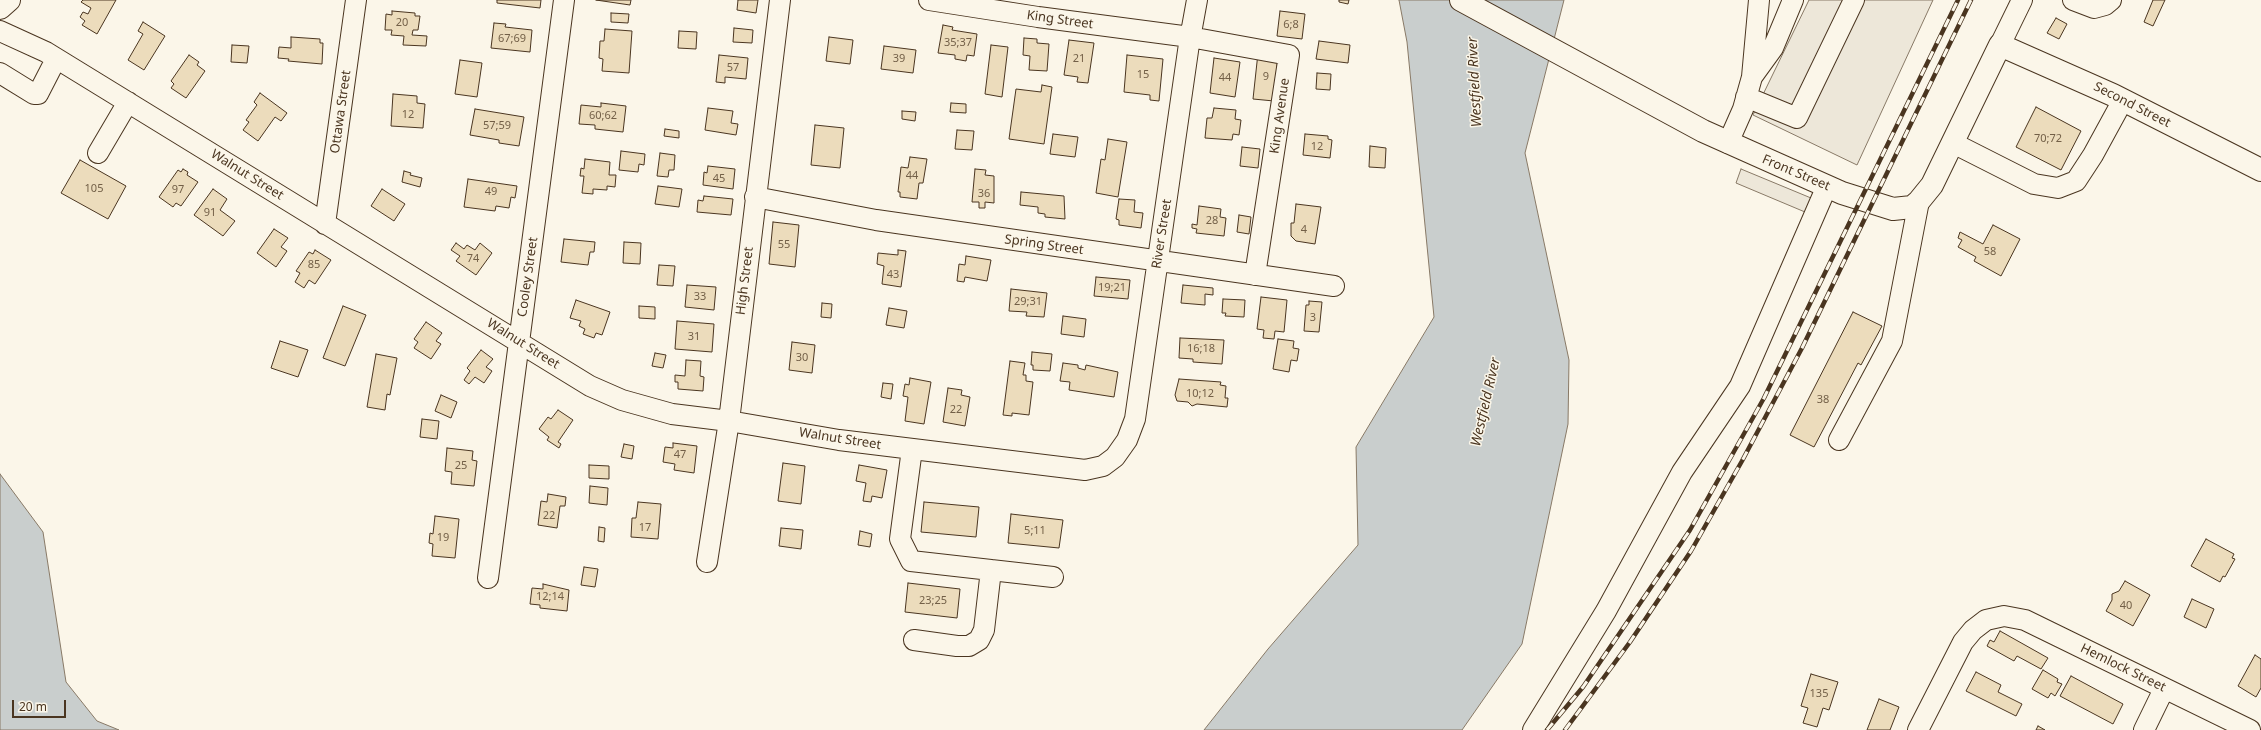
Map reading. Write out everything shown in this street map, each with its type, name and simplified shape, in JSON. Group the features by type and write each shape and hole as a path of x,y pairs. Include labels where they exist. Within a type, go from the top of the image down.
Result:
{"main road":[{"path":"0,8 9,0"},
{"name":"Front Street","path":"1469,4 1626,90 1728,143 1860,200 1893,209 1912,207 1919,201"},
{"path":"1919,201 1939,173 2000,45"},
{"name":"Second Street","path":"2000,45 2055,68 2123,100 2261,170"}],"street":[{"name":"Ottawa Street","path":"325,224 356,0"},
{"name":"Cooley Street","path":"488,578 564,0"},
{"name":"High Street","path":"707,562 729,421 780,0"},
{"name":"King Street","path":"929,0 1038,17 1190,37"},
{"name":"River Street","path":"1110,461 1127,440 1135,419 1190,37 1197,0"},
{"path":"1728,143 1752,77 1759,0"},
{"path":"1752,77 1773,48 1793,0"},
{"path":"1746,97 1797,118 1854,0"},
{"path":"2000,45 2022,0"},
{"path":"2073,0 2094,8 2105,5 2111,0"},
{"name":"Walnut Street","path":"0,31 56,59 590,386 622,400 672,414 729,421 839,440 1068,469 1092,470 1110,461"},
{"name":"King Avenue","path":"1190,37 1289,55 1255,276"},
{"path":"0,73 34,94 38,94 56,59"},
{"path":"1953,143 2034,184 2058,188 2076,181 2094,155 2123,100"},
{"path":"98,154 128,102"},
{"path":"1533,730 1606,611 1682,472 1740,386 1827,186"},
{"name":"Spring Street","path":"755,197 876,220 1255,276 1334,286"},
{"path":"1839,440 1892,341 1919,201"},
{"path":"912,449 900,539 911,561 1053,577"},
{"path":"914,640 957,646 969,646 979,640 984,630 991,570"},
{"name":"Hemlock Street","path":"1918,730 1963,642 1973,630 1993,618 2014,617 2025,620 2250,730"},
{"path":"2144,730 2164,689"}],"shaded area":[{"path":"1809,0 1933,0 1857,165 1753,115"},
{"path":"1741,169 1811,198 1805,212 1736,183"}],"water":[{"name":"Westfield River","path":"1399,0 1564,0 1525,153 1569,360 1568,424 1522,644 1462,730 1204,730 1268,649 1358,545 1356,447 1434,317 1407,42"},
{"path":"0,474 43,532 66,682 97,721 119,730 0,730"}],"building":[{"path":"83,0 116,0 97,34 82,25 85,21 80,17 83,12 88,14 91,8 81,2"},
{"path":"497,0 541,0 540,8 497,3"},
{"path":"596,0 631,0 630,5"},
{"path":"738,0 758,0 756,13 737,10"},
{"path":"1339,0 1349,0 1348,4 1339,2"},
{"path":"2153,0 2165,0 2153,26 2144,22"},
{"path":"392,11 415,13 415,16 420,16 418,30 413,30 412,35 427,36 426,46 403,45 404,36 391,35 392,30 385,30 386,14 392,15"},
{"path":"1280,11 1305,14 1302,39 1277,36"},
{"path":"611,13 629,14 628,23 611,22"},
{"path":"2056,18 2067,24 2059,39 2047,33"},
{"path":"143,22 165,36 144,70 128,60 143,34 138,31"},
{"path":"494,23 506,24 505,27 532,30 530,52 491,48"},
{"path":"943,25 953,27 952,30 977,34 974,56 967,55 966,61 955,59 955,55 938,53"},
{"path":"734,28 753,30 752,43 733,42"},
{"path":"605,29 632,31 629,73 602,71 603,59 599,58 600,41 604,41"},
{"path":"679,31 697,32 696,49 678,48"},
{"path":"291,37 320,39 320,43 323,43 322,64 288,61 289,59 278,58 279,47 291,48"},
{"path":"829,37 853,40 850,64 826,61"},
{"path":"1024,38 1037,39 1037,43 1049,44 1047,71 1029,70 1030,56 1023,55"},
{"path":"1069,40 1094,43 1088,83 1077,82 1078,77 1064,75"},
{"path":"1319,41 1350,45 1348,63 1316,59"},
{"path":"232,45 249,46 247,63 231,62"},
{"path":"991,45 1008,47 1002,97 985,94"},
{"path":"884,46 916,50 913,73 881,69"},
{"path":"1258,53 1278,55 1274,101 1253,99"},
{"path":"189,55 199,62 197,65 205,71 186,98 171,88 174,84 171,81"},
{"path":"719,55 748,58 746,79 725,77 725,83 716,82"},
{"path":"1127,55 1163,59 1159,101 1150,100 1150,95 1124,92"},
{"path":"1214,58 1240,62 1235,97 1210,93"},
{"path":"460,60 482,63 477,97 455,94"},
{"path":"1317,73 1331,74 1330,90 1316,89"},
{"path":"1042,85 1052,87 1044,144 1009,139 1016,89 1041,92"},
{"path":"260,93 287,113 281,121 275,117 258,141 243,130 249,122 246,120 257,105 254,102"},
{"path":"393,94 417,96 417,103 425,104 423,128 391,126"},
{"path":"601,103 626,106 623,132 595,129 595,125 579,124 581,105 601,107"},
{"path":"951,103 966,104 966,113 950,112"},
{"path":"2036,107 2081,131 2061,170 2016,147"},
{"path":"708,108 733,111 731,123 738,124 736,135 705,130"},
{"path":"1214,108 1236,110 1235,119 1241,120 1239,135 1233,134 1232,140 1205,138 1207,118 1212,118"},
{"path":"475,109 524,117 519,146 499,143 499,140 470,135"},
{"path":"902,111 916,112 915,121 902,119"},
{"path":"815,125 844,128 840,168 811,165"},
{"path":"665,129 679,131 679,138 664,136"},
{"path":"957,130 974,131 972,150 955,149"},
{"path":"1053,134 1078,137 1075,157 1050,154"},
{"path":"1305,134 1328,136 1328,139 1332,140 1330,158 1303,155"},
{"path":"1108,139 1127,142 1118,197 1096,193 1101,159 1105,160"},
{"path":"1370,146 1386,148 1385,168 1369,167"},
{"path":"1242,147 1260,149 1258,168 1240,166"},
{"path":"621,151 645,154 644,165 639,164 638,172 619,170"},
{"path":"660,153 675,155 674,170 669,170 668,177 657,176"},
{"path":"910,157 927,159 923,183 919,183 917,199 900,197 900,192 898,192 901,167 908,168"},
{"path":"585,159 610,162 609,175 616,175 615,187 607,186 607,190 593,189 593,194 582,193 584,176 580,176 581,168 584,169"},
{"path":"80,160 126,186 108,219 61,193"},
{"path":"708,166 735,169 733,189 703,185 704,172 707,173"},
{"path":"183,169 188,172 187,175 198,182 181,206 176,203 173,207 159,197 178,170 181,172"},
{"path":"975,169 986,170 985,175 994,176 994,203 985,202 985,208 979,208 979,202 972,202"},
{"path":"404,171 411,173 410,175 422,178 420,187 402,182"},
{"path":"468,179 517,186 515,198 511,197 509,208 496,206 495,211 464,207"},
{"path":"658,186 682,189 679,207 655,204"},
{"path":"213,189 227,199 220,210 235,221 223,236 194,215"},
{"path":"382,189 405,204 394,221 371,206"},
{"path":"1021,192 1064,196 1065,219 1045,217 1045,214 1038,213 1038,207 1020,205"},
{"path":"704,196 733,199 731,215 697,212 698,200 703,201"},
{"path":"1119,199 1135,200 1134,212 1143,213 1141,228 1119,225 1119,220 1116,219"},
{"path":"1296,204 1321,207 1315,244 1296,241 1291,236 1291,223 1294,223"},
{"path":"1199,206 1221,209 1220,217 1226,218 1224,236 1196,233 1197,229 1192,228 1192,224 1197,225"},
{"path":"1239,215 1251,217 1249,234 1237,232"},
{"path":"773,222 799,225 795,267 769,264"},
{"path":"1993,225 2020,239 2001,276 1974,261 1976,257 1958,247 1962,240 1958,238 1960,232 1983,244"},
{"path":"274,229 288,238 281,247 287,251 276,267 257,253"},
{"path":"564,239 595,242 594,252 590,252 588,265 561,262"},
{"path":"624,242 641,243 640,264 623,263"},
{"path":"456,243 464,249 467,245 475,250 480,243 492,253 476,275 456,261 460,256 451,250"},
{"path":"315,250 331,260 315,284 309,280 304,288 295,282 300,273 296,271 309,252 313,254"},
{"path":"898,250 906,251 901,287 882,284 884,266 877,264 878,253 898,255"},
{"path":"966,256 991,260 987,281 965,277 964,282 957,281 959,264 965,265"},
{"path":"659,265 675,266 673,286 657,285"},
{"path":"1096,277 1130,280 1128,299 1094,296"},
{"path":"687,285 716,287 714,310 685,307"},
{"path":"1183,285 1213,288 1213,295 1205,294 1205,305 1181,303"},
{"path":"1011,289 1047,293 1044,317 1026,316 1027,312 1009,311"},
{"path":"1261,297 1287,300 1284,332 1275,331 1274,339 1263,338 1264,330 1257,329"},
{"path":"1223,299 1245,300 1244,317 1225,316 1226,313 1222,313"},
{"path":"576,300 610,312 602,335 596,333 594,338 583,334 585,329 579,326 581,321 570,318"},
{"path":"1309,301 1322,302 1319,332 1304,331 1306,305 1309,305"},
{"path":"822,303 832,304 831,318 821,317"},
{"path":"343,306 366,315 345,366 323,358"},
{"path":"639,306 655,307 655,319 639,318"},
{"path":"889,308 907,311 904,328 886,325"},
{"path":"1853,312 1882,326 1861,365 1858,363 1814,447 1790,435"},
{"path":"1063,316 1086,319 1084,337 1061,334"},
{"path":"677,321 714,324 712,352 675,349"},
{"path":"426,322 442,333 436,341 441,344 431,359 414,348 418,342 414,339"},
{"path":"1180,338 1224,340 1222,364 1193,362 1193,359 1179,358"},
{"path":"1278,339 1294,341 1293,348 1299,349 1297,361 1291,360 1289,372 1273,369"},
{"path":"280,341 308,350 298,377 271,368"},
{"path":"792,342 815,345 812,373 789,370"},
{"path":"481,350 493,359 486,367 492,371 484,383 475,377 469,384 464,380 470,371 467,368"},
{"path":"1032,352 1052,354 1050,371 1033,370 1033,365 1031,365"},
{"path":"655,353 666,355 663,368 652,366"},
{"path":"376,354 397,358 390,395 387,394 385,410 367,407"},
{"path":"686,360 701,361 700,376 704,377 703,391 678,389 678,382 675,382 675,375 685,376"},
{"path":"1010,361 1025,363 1023,375 1026,375 1026,381 1033,382 1029,415 1012,413 1012,416 1003,415"},
{"path":"1063,363 1078,365 1078,368 1085,370 1086,365 1118,372 1114,397 1069,390 1070,382 1060,381"},
{"path":"910,378 931,382 924,424 905,421 908,397 903,396 905,384 909,385"},
{"path":"1179,379 1221,382 1220,385 1226,386 1225,398 1228,398 1227,407 1197,404 1192,406 1188,402 1177,401 1175,395"},
{"path":"883,383 893,384 891,399 881,397"},
{"path":"948,388 962,390 961,395 970,397 965,426 943,422"},
{"path":"441,395 457,402 451,418 435,411"},
{"path":"558,410 573,420 558,442 561,444 559,448 547,440 549,437 539,429 548,417 551,419"},
{"path":"422,419 439,421 437,439 420,437"},
{"path":"673,443 697,446 694,473 674,470 675,464 663,462 665,447 673,448"},
{"path":"624,444 634,446 632,459 621,457"},
{"path":"447,448 473,451 472,460 477,461 474,486 451,484 452,472 445,471"},
{"path":"783,463 805,466 801,504 778,501"},
{"path":"589,465 609,466 609,479 589,478"},
{"path":"859,465 887,470 882,498 872,496 871,502 863,501 866,483 856,481"},
{"path":"590,486 608,488 607,505 589,503"},
{"path":"548,494 566,497 565,506 560,506 557,528 538,525 541,501 547,502"},
{"path":"638,502 661,504 658,539 631,537 632,518 636,518"},
{"path":"924,502 979,507 976,537 921,532"},
{"path":"1011,514 1063,520 1059,548 1008,543"},
{"path":"435,516 459,519 455,558 432,556 433,544 429,543 430,533 433,534"},
{"path":"599,527 605,528 604,542 598,541"},
{"path":"781,528 803,530 801,549 779,546"},
{"path":"860,531 872,534 870,547 858,545"},
{"path":"2206,539 2234,554 2232,558 2235,559 2225,577 2223,576 2220,582 2191,566"},
{"path":"584,567 598,569 595,587 581,585"},
{"path":"2125,581 2150,595 2133,626 2106,611 2112,600 2112,594 2119,591"},
{"path":"908,583 960,589 957,618 905,612"},
{"path":"543,584 569,590 567,611 540,608 540,605 530,604 532,588 543,589"},
{"path":"2192,599 2214,609 2206,628 2184,617"},
{"path":"2000,631 2048,658 2041,669 2017,656 2014,661 1987,646 1990,640 1994,642"},
{"path":"2255,655 2261,659 2261,688 2256,697 2238,686"},
{"path":"2043,670 2058,679 2057,682 2062,684 2055,696 2051,693 2048,698 2032,689"},
{"path":"1976,672 2001,685 1998,692 2022,704 2016,716 1966,691"},
{"path":"1811,674 1838,682 1829,710 1823,708 1817,727 1803,723 1808,708 1801,706"},
{"path":"2071,676 2123,704 2113,724 2060,696"},
{"path":"1879,699 1899,707 1890,730 1867,730"},
{"path":"2038,726 2045,730 2036,730"}],"railway":[{"path":"1547,730 1583,687 1690,530 1764,398 1958,0"},
{"path":"1565,730 1630,642 1691,551 1742,461 1802,348 1971,0"}]}
